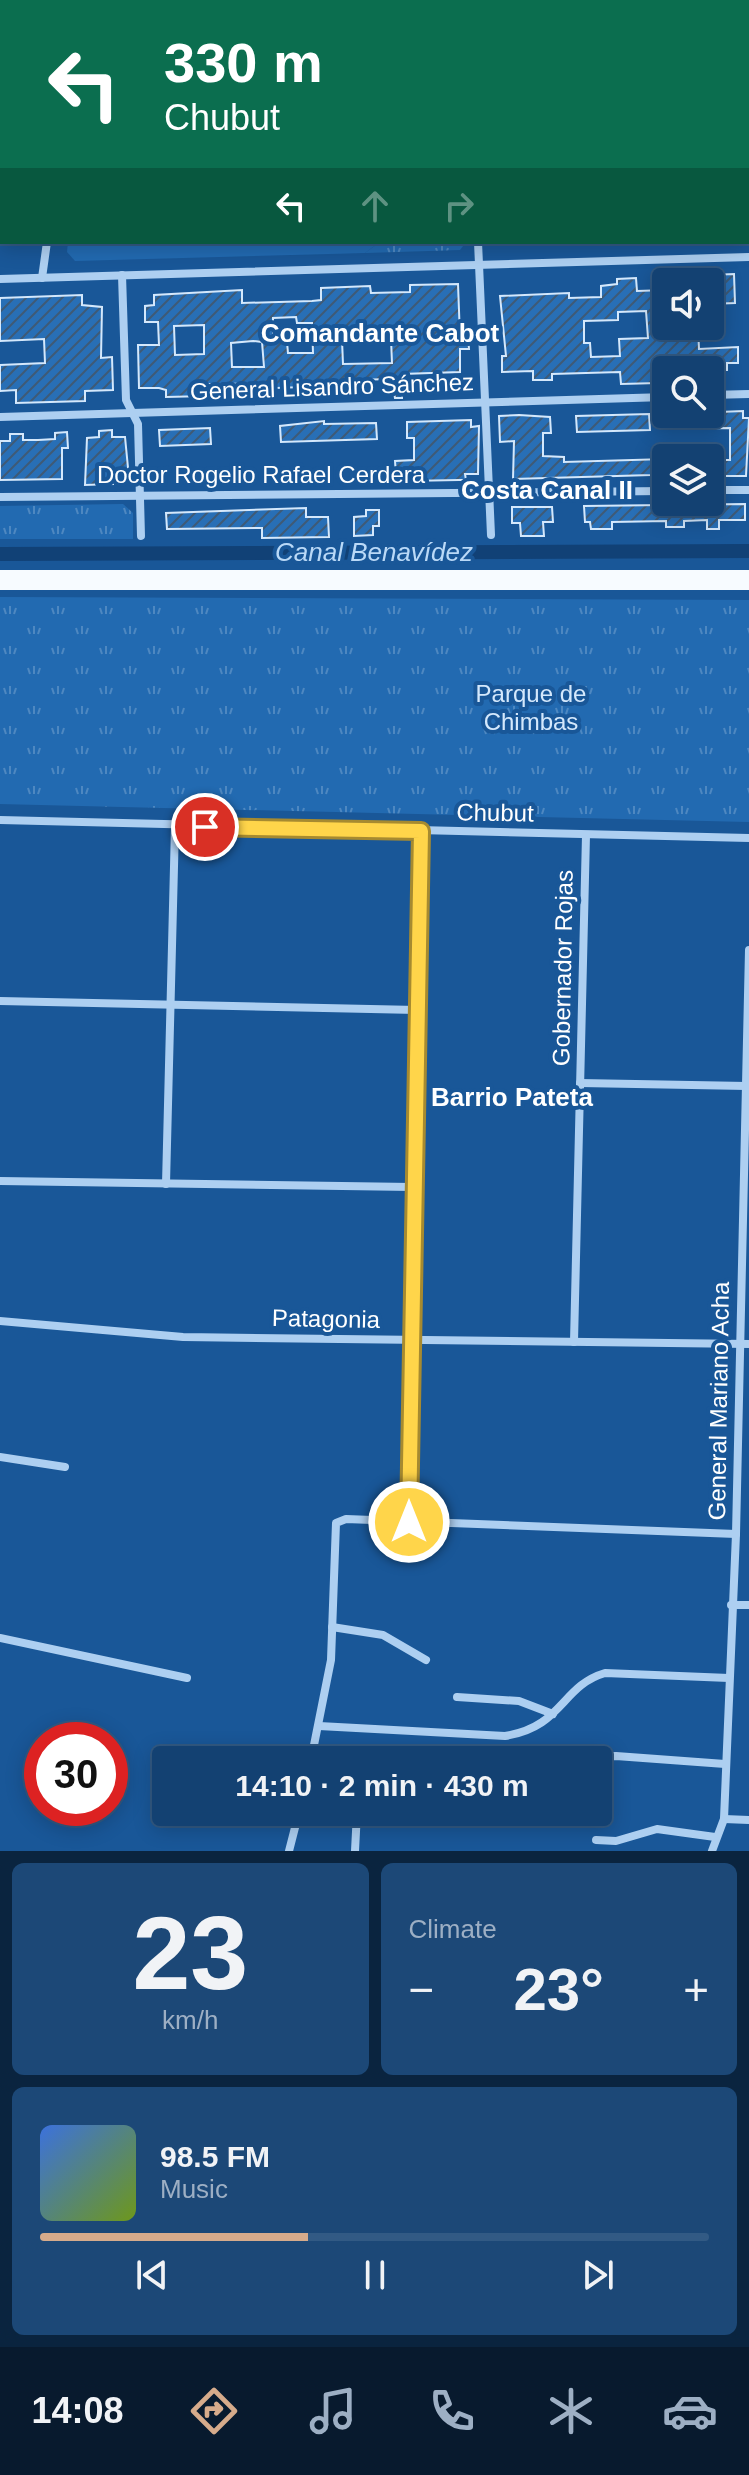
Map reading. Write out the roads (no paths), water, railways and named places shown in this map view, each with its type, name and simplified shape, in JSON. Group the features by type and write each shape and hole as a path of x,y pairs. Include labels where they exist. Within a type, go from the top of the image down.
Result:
{"main road":[{"path":"0,580 749,580"}],"street":[{"path":"42,278 47,244"},
{"path":"478,244 491,535"},
{"path":"0,279 749,257"},
{"path":"122,275 126,400 138,424 141,536"},
{"path":"724,395 749,394"},
{"name":"General Lisandro Sánchez","path":"0,417 652,397"},
{"path":"724,490 749,490"},
{"name":"Doctor Rogelio Rafael Cerdera","path":"0,497 652,491"},
{"name":"Chubut","path":"0,820 175,827 749,838"},
{"path":"166,1184 175,827"},
{"path":"409,1522 409,1340 421,831"},
{"name":"Gobernador Rojas","path":"574,1342 586,835"},
{"name":"General Mariano Acha","path":"712,1851 724,1819 744,1344 749,950"},
{"path":"0,1001 417,1010"},
{"path":"580,1083 747,1086"},
{"path":"0,1181 412,1187"},
{"name":"Patagonia","path":"0,1321 183,1337 744,1344"},
{"path":"0,1457 65,1467"},
{"path":"314,1746 331,1660 336,1523 346,1519 736,1534"},
{"path":"731,1605 749,1605"},
{"path":"332,1627 383,1635 426,1660"},
{"path":"0,1638 187,1678"},
{"path":"319,1726 505,1736 526,1733 542,1725 589,1677 605,1673 729,1678"},
{"path":"457,1697 519,1701 553,1714"},
{"path":"612,1756 725,1764"},
{"path":"724,1819 749,1820"},
{"path":"289,1851 295,1826"},
{"path":"355,1851 356,1826"},
{"path":"596,1840 616,1841 657,1829 715,1837"}],"waterway":[{"name":"Canal Benavídez","path":"0,554 749,551"}],"district":[{"name":"Comandante Cabot","path":"380,333"},
{"name":"Costa Canal II","path":"547,490"},
{"name":"Barrio Pateta","path":"512,1097"}],"park label":[{"name":"Parque de Chimbas","path":"531,708"}]}
